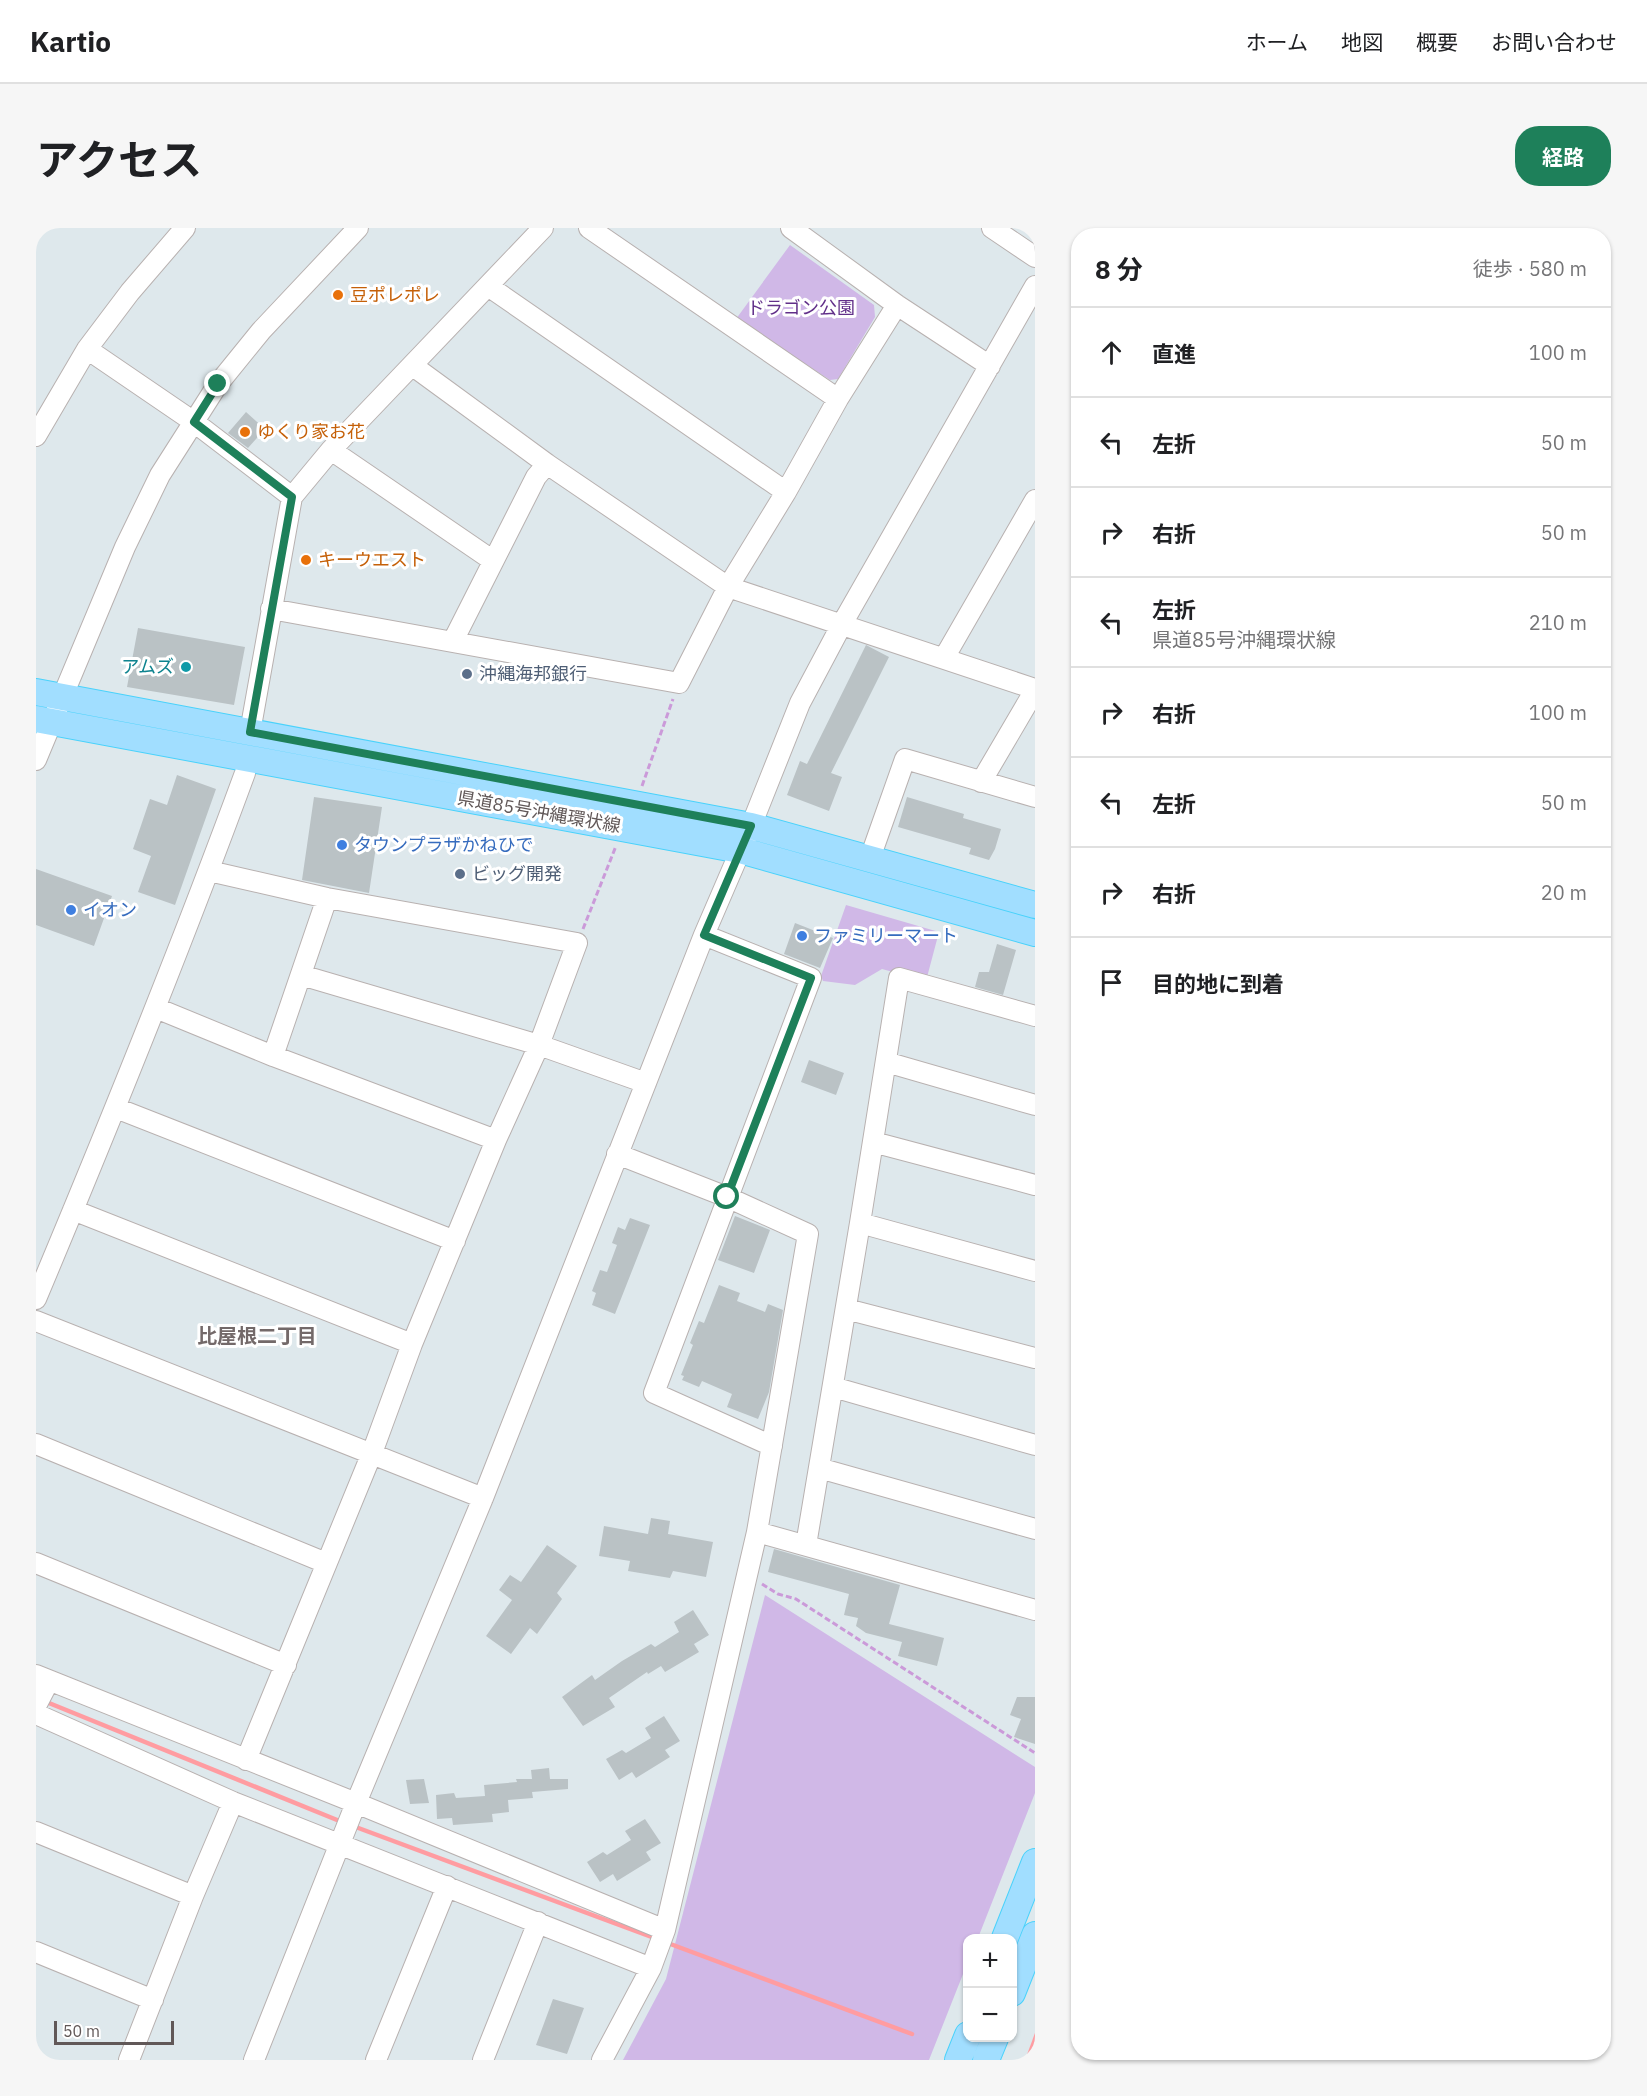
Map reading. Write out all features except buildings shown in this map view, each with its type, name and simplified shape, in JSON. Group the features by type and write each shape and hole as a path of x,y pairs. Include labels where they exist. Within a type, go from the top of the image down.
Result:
{"main road":[{"name":"県道85号沖縄環状線","path":"36,692 751,826 1035,905"},
{"name":"県道85号沖縄環状線","path":"44,721 740,850 1035,933"},
{"path":"1007,1934 1035,1862"},
{"path":"1014,1988 1035,1935"},
{"path":"958,2060 965,2042"},
{"path":"986,2060 993,2042"}],"street":[{"path":"36,436 87,349 130,292 185,228"},
{"path":"36,760 44,721 63,697 125,547 160,475 218,384 261,331 358,228"},
{"path":"250,732 292,497 331,450 543,228"},
{"path":"589,228 838,399"},
{"path":"791,228 897,305 990,366"},
{"path":"992,228 1035,258"},
{"path":"488,286 786,492"},
{"path":"254,2060 354,1808 483,1498 704,935 800,703 842,624 1035,286"},
{"path":"271,609 679,683 728,587 786,492 838,399 897,305"},
{"path":"87,349 194,422 292,497"},
{"path":"413,366 547,464 728,587 1035,689 981,782"},
{"path":"331,450 492,560"},
{"path":"453,641 536,477 547,464"},
{"path":"944,658 1035,500"},
{"path":"36,1299 156,1008 245,774 248,759"},
{"path":"870,858 905,759 1035,798"},
{"path":"209,871 327,898 577,943 539,1045 496,1140 412,1344 372,1453 246,1760"},
{"path":"273,1056 327,898"},
{"path":"704,935 811,978 654,1394 772,1446"},
{"path":"301,975 539,1045 646,1083"},
{"path":"806,1545 899,978 1035,1016"},
{"path":"156,1008 273,1056 496,1140"},
{"path":"886,1062 1035,1105"},
{"path":"116,1108 455,1241"},
{"path":"873,1142 1035,1185"},
{"path":"602,2060 651,1968 665,1930 757,1532 808,1234 727,1197 617,1154"},
{"path":"74,1210 412,1344"},
{"path":"860,1223 1035,1271"},
{"path":"846,1309 1035,1358"},
{"path":"36,1321 483,1498"},
{"path":"832,1387 1035,1445"},
{"path":"36,1444 326,1563"},
{"path":"819,1468 1035,1528"},
{"path":"757,1532 1035,1610"},
{"path":"36,1563 286,1665"},
{"path":"36,1706 42,1678 246,1760 354,1808 665,1930"},
{"path":"36,1714 233,1802 342,1839 447,1886 651,1968"},
{"path":"129,2060 193,1896 233,1802"},
{"path":"36,1832 193,1896"},
{"path":"376,2060 447,1886"},
{"path":"483,2060 538,1922"},
{"path":"36,1952 153,2000"}],"path":[{"path":"636,803 679,683"},
{"path":"577,943 624,828"},
{"path":"747,1575 778,1594 796,1599 1035,1753"}],"green space":[{"name":"ドラゴン公園","path":"790,245 874,305 875,317 838,379 830,380 736,319"},
{"path":"846,905 939,932 926,981 882,969 855,985 823,981 821,976"},
{"path":"765,1595 1035,1767 1035,1793 980,1934 963,1934 963,1974 929,2060 623,2060 666,1979"}],"shaded area":[{"path":"1035,2033 1035,2060 1025,2060"}],"waterway":[{"path":"44,1701 342,1822"},
{"path":"353,1826 657,1939"},
{"path":"665,1942 912,2034"}],"place":[{"name":"豆ポレポレ","path":"338,295"},
{"name":"ゆくり家お花","path":"245,432"},
{"name":"キーウエスト","path":"306,560"},
{"name":"アムズ","path":"186,667"},
{"name":"沖縄海邦銀行","path":"467,674"},
{"name":"タウンプラザかねひで","path":"342,845"},
{"name":"ビッグ開発","path":"460,874"},
{"name":"イオン","path":"71,910"},
{"name":"ファミリーマート","path":"802,936"}],"district":[{"name":"比屋根二丁目","path":"257,1336"}],"route":[{"path":"218,384 194,422 292,497 250,732 751,826 704,935 811,978 727,1197"}]}
